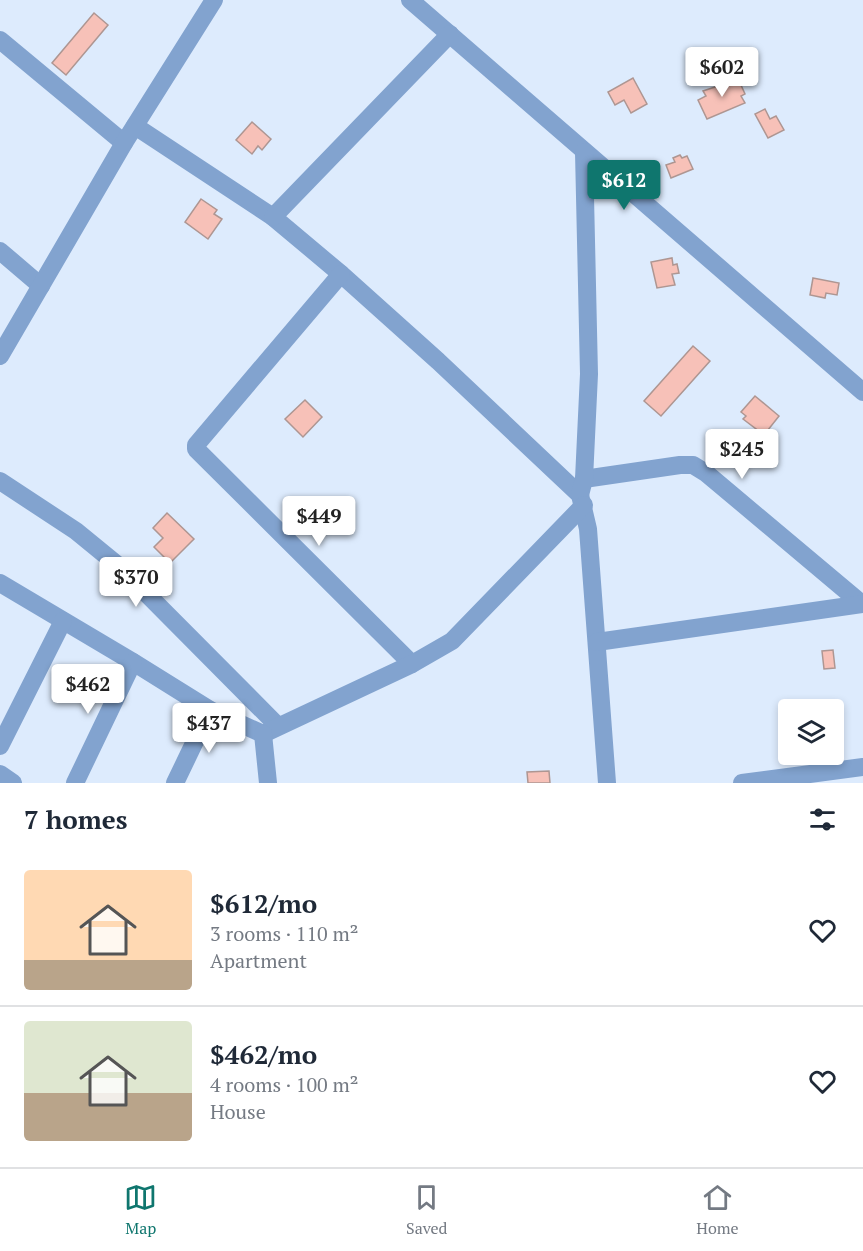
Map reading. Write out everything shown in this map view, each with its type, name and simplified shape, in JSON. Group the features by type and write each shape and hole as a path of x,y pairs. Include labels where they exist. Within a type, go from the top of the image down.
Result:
{"street":[{"path":"0,356 124,143 214,0"},
{"path":"411,0 863,392"},
{"path":"273,217 450,34"},
{"path":"0,40 124,143"},
{"path":"135,126 273,217 341,274 583,493"},
{"path":"584,152 589,374 583,493 588,529 607,783"},
{"path":"0,251 41,286"},
{"path":"341,274 196,445 196,449 412,664"},
{"path":"0,583 210,710 270,730 412,664 452,641 583,493 680,465 693,465 706,474 862,604"},
{"path":"0,481 76,531 120,567 270,730 268,783"},
{"path":"597,642 862,604"},
{"path":"0,746 63,621"},
{"path":"75,783 133,662"},
{"path":"175,783 210,710"},
{"path":"742,783 863,766"},
{"path":"0,774 13,783"}],"building":[{"path":"94,13 108,25 66,75 52,63"},
{"path":"733,76 737,84 740,83 745,94 741,96 745,103 707,119 698,100 706,96 703,91 724,84 722,80"},
{"path":"633,78 647,104 631,113 624,100 615,105 608,92"},
{"path":"765,109 770,119 776,116 784,130 768,138 755,114"},
{"path":"252,122 271,139 262,150 258,146 252,154 236,140"},
{"path":"680,155 682,158 687,156 693,169 671,178 666,165 675,162 673,158"},
{"path":"201,199 217,210 214,214 222,219 208,239 185,222"},
{"path":"672,258 673,265 677,264 679,273 672,274 675,285 657,288 651,262"},
{"path":"813,278 839,283 837,295 826,293 825,298 810,295"},
{"path":"693,346 710,361 661,416 644,401"},
{"path":"755,396 779,416 764,435 743,419 746,416 741,412"},
{"path":"305,400 322,417 303,437 285,419"},
{"path":"167,513 194,539 170,563 154,547 163,538 153,528"},
{"path":"833,650 835,668 824,669 822,651"},
{"path":"549,771 550,783 528,783 527,772"}]}
